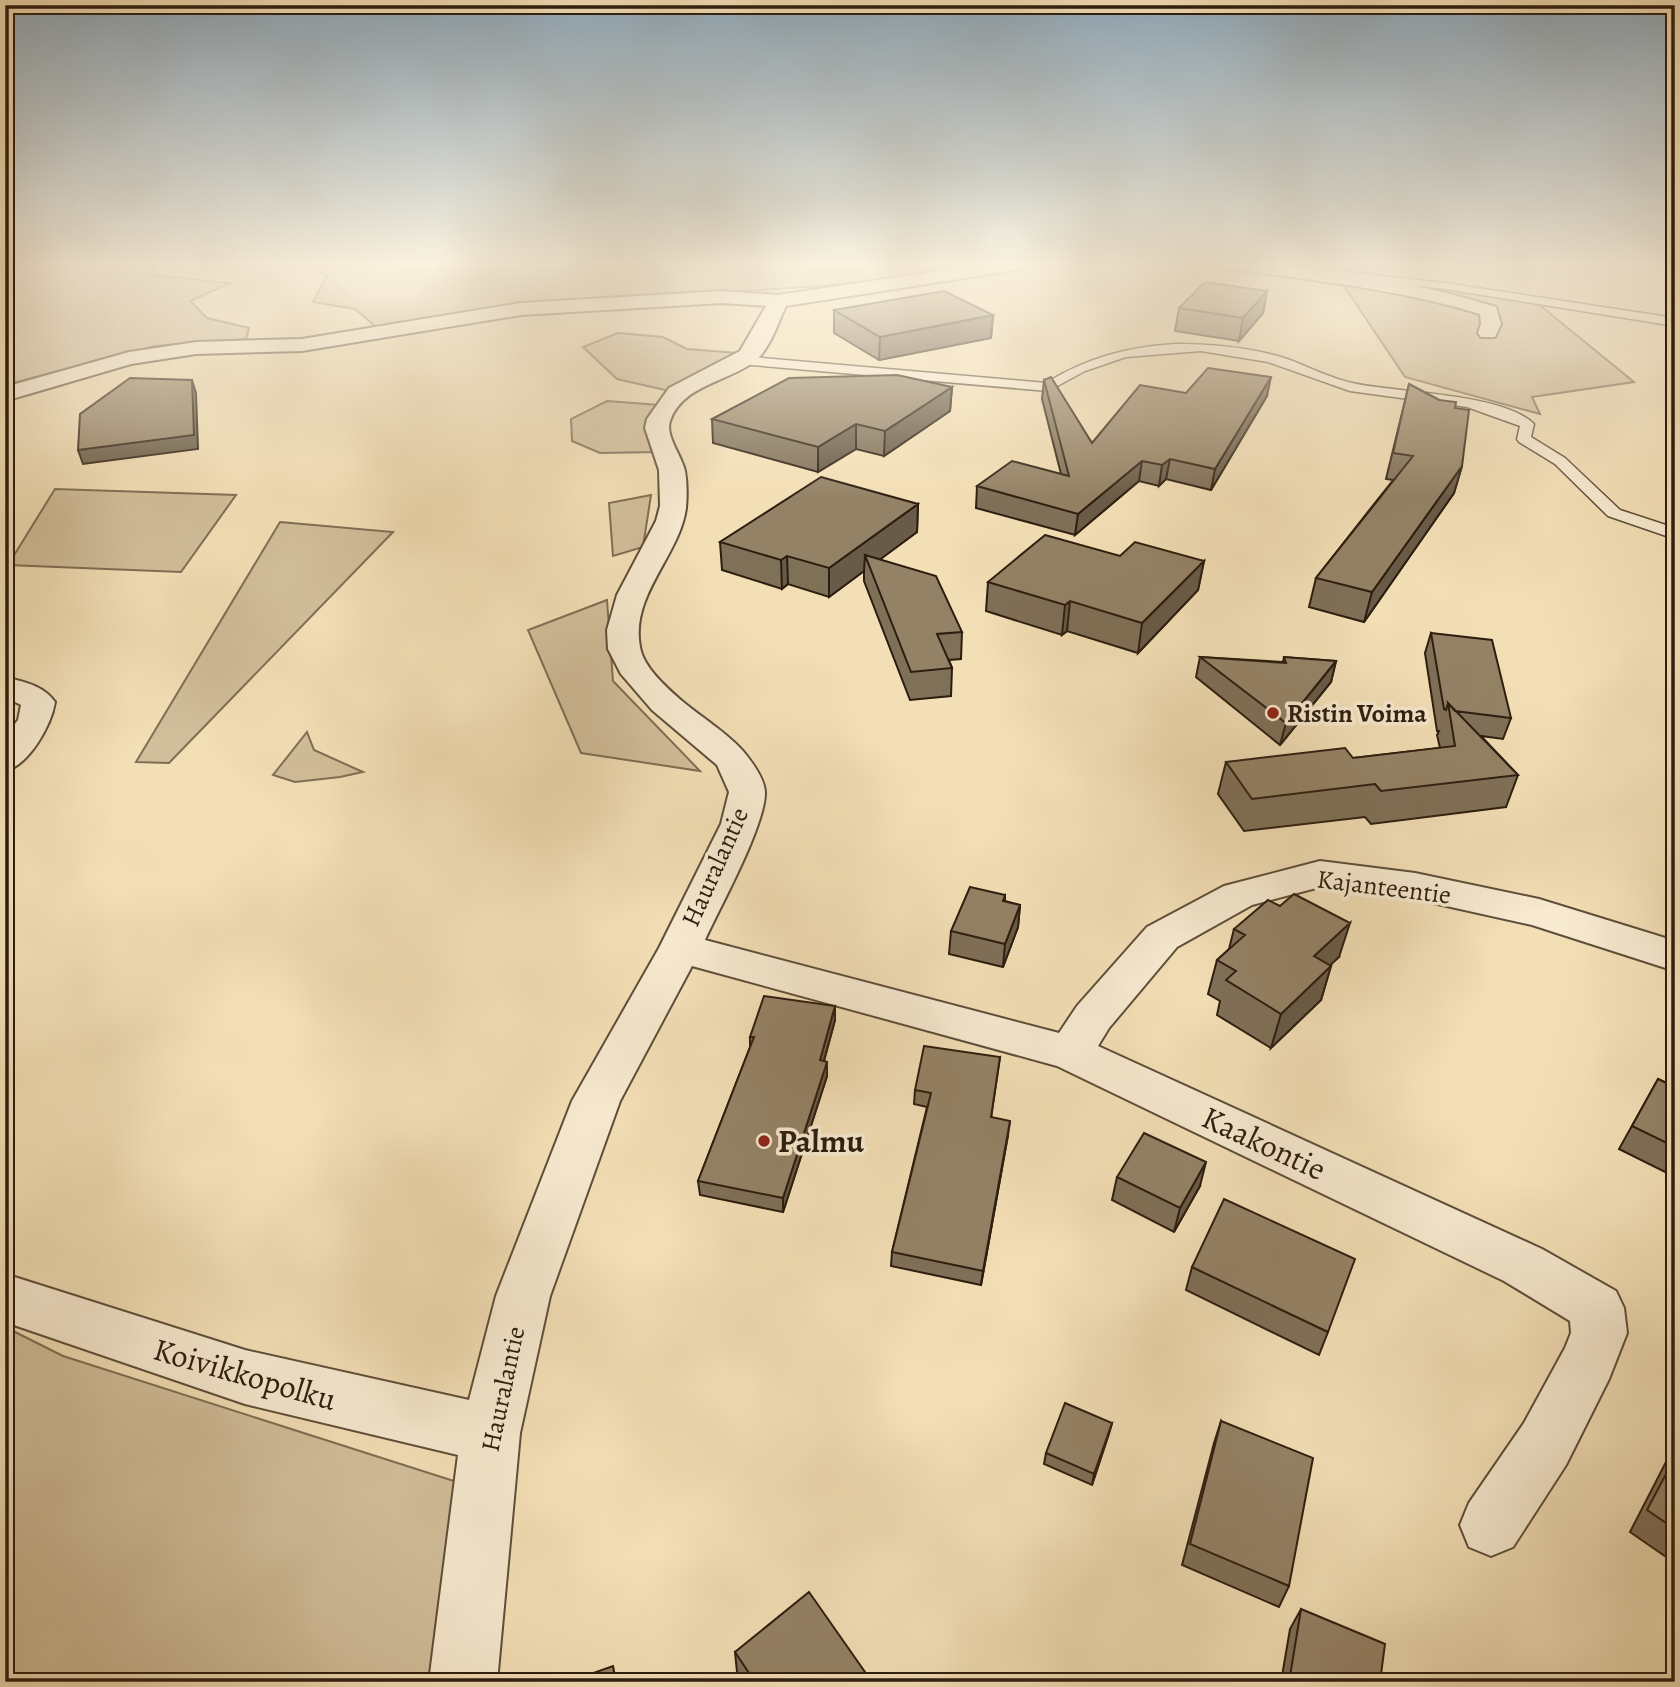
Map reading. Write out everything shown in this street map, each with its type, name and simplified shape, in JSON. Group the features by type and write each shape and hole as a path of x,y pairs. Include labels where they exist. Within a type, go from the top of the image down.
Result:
{"street":[{"path":"5,394 129,358 195,348 302,345 322,342"},
{"name":"Hauralantie","path":"463,1682 490,1433 523,1296 596,1101 680,948 740,824 747,792 741,774 730,758 664,703 632,667 624,649 623,630 632,595 645,564 670,521 673,506 672,470 657,428 659,419 677,393 748,356 759,342"},
{"path":"5,687 22,691 38,702 35,721 5,760"},
{"name":"Kajanteentie","path":"1070,1053 1093,1017 1162,937 1238,895 1320,874 1415,886 1539,912 1675,956"},
{"name":"Kaakontie","path":"680,948 1070,1053 1523,1265 1597,1308 1599,1333 1589,1360 1545,1444 1491,1525"},
{"name":"Koivikkopolku","path":"5,1298 245,1377 366,1407 490,1433"}],"lane":[{"path":"740,360 1048,387 1081,368 1121,355 1175,347 1209,346 1248,352 1331,382 1362,389 1438,397 1514,417 1527,424 1524,439 1560,461 1614,513 1675,534"}],"shaded area":[{"path":"5,342 211,342 155,346 5,385"},
{"path":"596,342 672,342 687,349 738,353 669,391 617,379 583,347"},
{"path":"1381,342 1585,342 1634,382 1532,397 1540,414 1405,377"},
{"path":"607,401 659,405 645,431 657,452 600,453 572,441 571,419"},
{"path":"55,489 236,495 181,572 8,565"},
{"path":"651,495 643,547 613,556 609,503"},
{"path":"280,522 393,532 169,763 136,762"},
{"path":"607,600 613,681 700,771 581,753 528,630"},
{"path":"307,732 314,750 363,772 295,782 273,775"},
{"path":"5,1327 63,1356 457,1482 436,1682 5,1682"}],"building":[{"path":"1208,368 1271,377 1215,469 1170,459 1162,465 1142,461 1078,514 977,486 1012,461 1069,476 1044,380 1051,377 1092,443 1140,385 1186,393"},
{"path":"897,375 952,387 885,431 856,424 818,447 712,419 789,378"},
{"path":"130,378 192,380 194,435 78,450 80,414"},
{"path":"1409,384 1439,400 1456,402 1455,408 1469,410 1462,466 1372,592 1316,578 1413,456 1393,453"},
{"path":"821,477 918,504 829,568 787,556 781,560 720,542"},
{"path":"1045,535 1120,556 1135,542 1204,561 1142,623 1070,601 1065,605 988,582"},
{"path":"865,555 936,576 962,632 937,634 952,668 911,672"},
{"path":"1431,633 1492,640 1511,718 1455,711 1448,703 1446,710 1444,709"},
{"path":"1200,657 1286,663 1284,657 1336,661 1286,723"},
{"path":"1448,703 1518,775 1381,791 1375,784 1252,799 1226,762 1345,748 1353,758 1455,746"},
{"path":"970,887 1005,895 1003,901 1020,905 1005,944 951,931"},
{"path":"1294,894 1350,923 1314,956 1331,966 1281,1014 1226,980 1236,971 1217,960 1245,935 1234,929 1268,900 1280,906"},
{"name":"Palmu","path":"764,996 835,1006 820,1060 827,1062 783,1198 698,1181 754,1037 750,1037"},
{"path":"924,1046 1000,1057 991,1117 1010,1121 983,1271 892,1252 931,1093 915,1090"},
{"path":"1658,1079 1675,1087 1675,1147 1632,1126"},
{"path":"1144,1133 1206,1162 1180,1208 1117,1177"},
{"path":"1224,1199 1355,1259 1328,1332 1192,1267"},
{"path":"1065,1403 1112,1423 1094,1474 1046,1453"},
{"path":"1221,1421 1313,1458 1289,1586 1190,1544"},
{"path":"1675,1457 1675,1529 1647,1510"},
{"path":"809,1592 872,1682 755,1682 735,1652"},
{"path":"1301,1609 1385,1644 1380,1682 1289,1682"},
{"path":"613,1666 616,1682 568,1682"},
{"path":"1555,1675 1570,1682 1554,1682"}],"place":[{"name":"Ristin Voima","path":"1273,713"},
{"name":"Palmu","path":"764,1141"}]}
